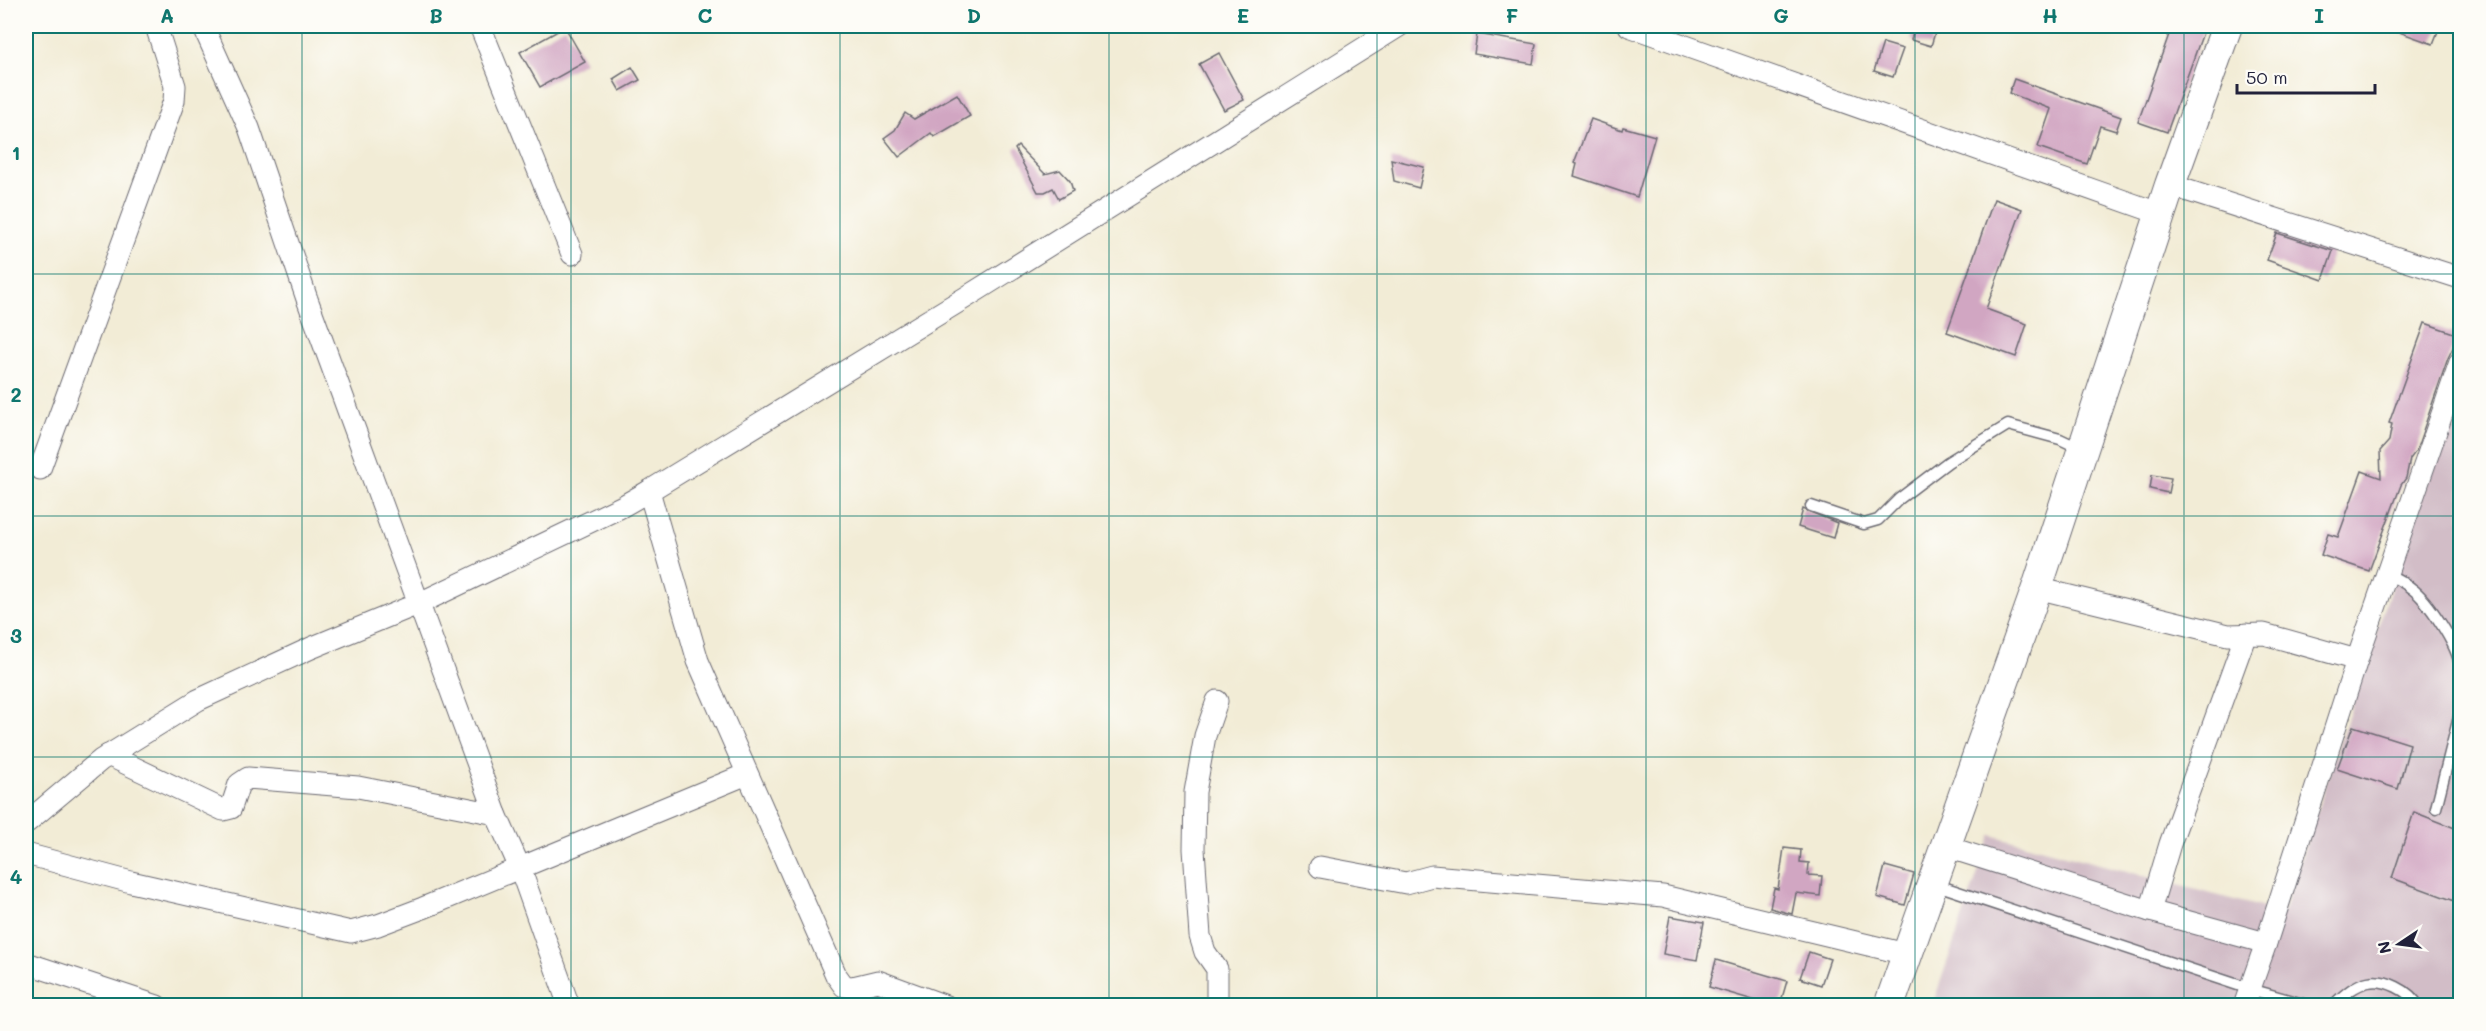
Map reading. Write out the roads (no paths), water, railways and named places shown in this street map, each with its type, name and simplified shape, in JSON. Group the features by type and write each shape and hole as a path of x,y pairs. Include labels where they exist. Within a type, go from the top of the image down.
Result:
{"main road":[{"path":"1889,1005 2037,588 2170,185 2227,26"}],"street":[{"path":"40,469 174,101 175,86 156,26"},
{"path":"203,26 249,128 307,299 496,814 520,868 569,1005"},
{"path":"480,26 572,254"},
{"path":"26,823 108,755 198,700 311,648 420,603 649,491 968,296 1399,26"},
{"path":"1629,26 2161,214"},
{"path":"2170,185 2460,278"},
{"path":"2247,997 2357,660 2460,362"},
{"path":"649,491 698,661 836,975 844,986 853,987 878,981 946,1005"},
{"path":"2037,588 2228,635 2264,634 2357,660"},
{"path":"2150,911 2170,844 2246,634"},
{"path":"1217,701 1205,736 1195,792 1194,849 1200,936 1205,952 1216,969 1221,1005"},
{"path":"108,755 173,784 223,810 231,808 239,784 248,778 358,788 496,814"},
{"path":"26,854 131,882 351,932 378,925 747,774"},
{"path":"1944,846 2150,911 2266,943"},
{"path":"1320,867 1406,883 1432,876 1663,897 1906,954"},
{"path":"26,963 157,1005"}],"lane":[{"path":"1811,506 1864,524 1878,520 1899,499 1948,462 2008,425 2060,439 2084,451"},
{"path":"2387,574 2413,588 2435,615 2459,657 2460,666"},
{"path":"2436,808 2460,713"},
{"path":"1931,883 2247,997 2310,1005"},
{"path":"2332,1005 2348,991 2369,981 2396,986 2418,1005"}]}
